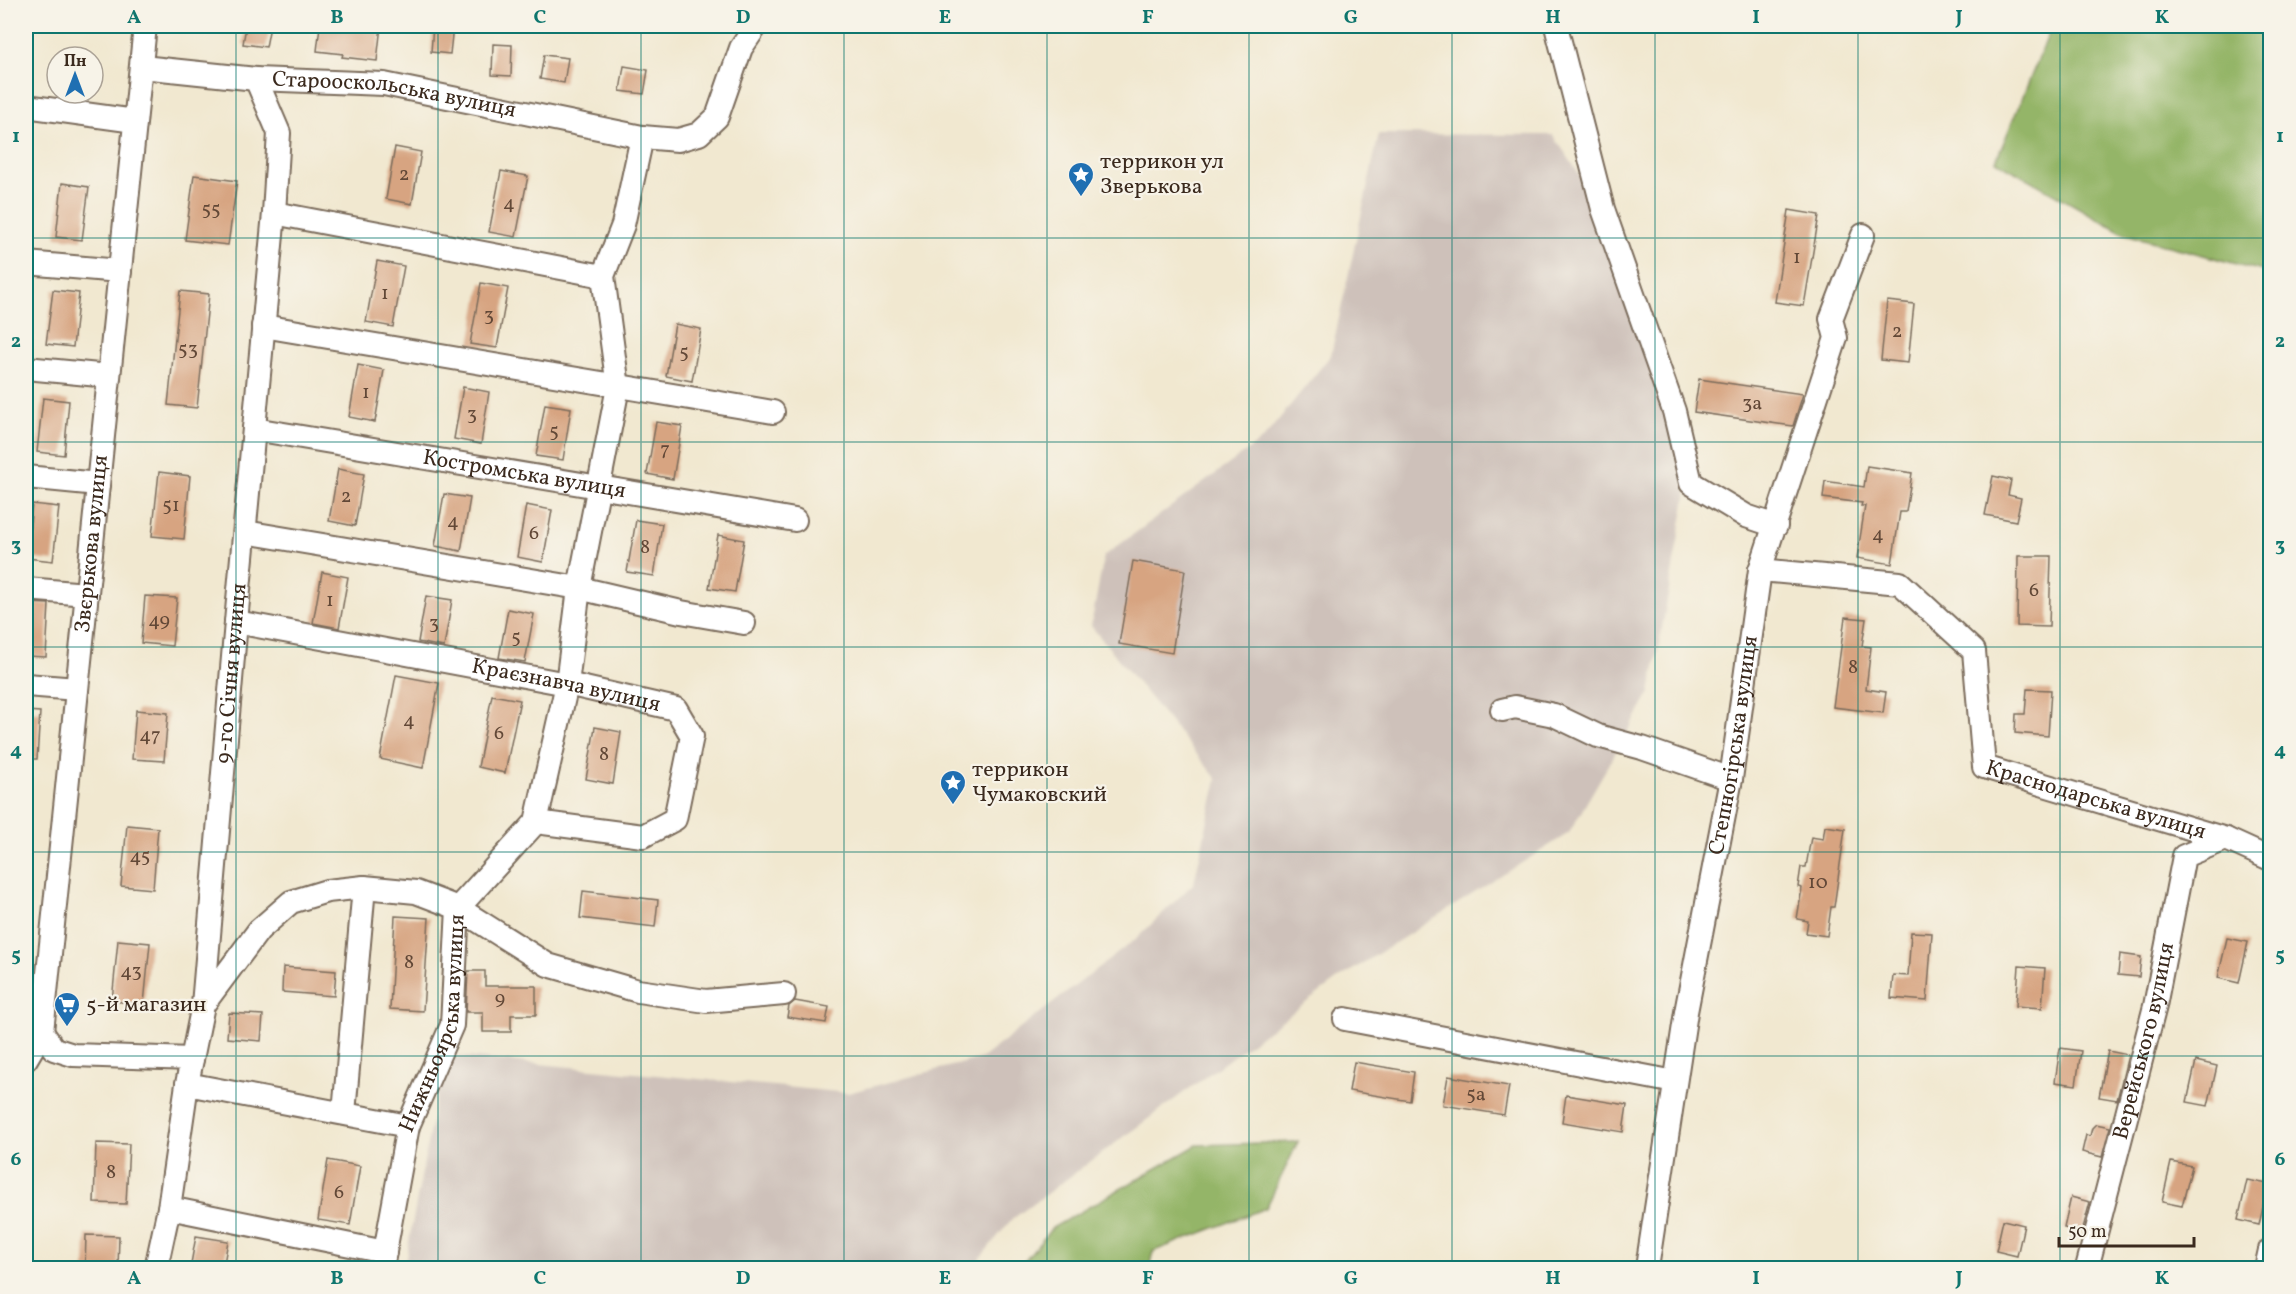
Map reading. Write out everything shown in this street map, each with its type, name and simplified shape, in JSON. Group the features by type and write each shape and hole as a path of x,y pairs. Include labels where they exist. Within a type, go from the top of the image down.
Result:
{"street":[{"name":"Звєрькова вулиця","path":"26,1059 34,1032 77,690 145,26"},
{"name":"Старооскольська вулиця","path":"142,67 256,79 384,84 642,137 678,140 699,134 717,117 741,48 756,26"},
{"path":"1556,26 1603,209 1674,411 1691,483 1746,516 1776,526"},
{"name":"9-го Січня вулиця","path":"156,1269 169,1208 187,1084 203,1005 274,213 279,133 256,79"},
{"path":"26,106 135,121"},
{"path":"274,213 603,276 623,225 642,137"},
{"name":"Степногірська вулиця","path":"1647,1269 1686,1012 1731,779 1760,570 1836,338 1831,319 1863,235"},
{"path":"26,263 120,272"},
{"name":"Нижньоярська вулиця","path":"383,1260 408,1126 452,1025 458,908 536,822 567,684 579,588 618,387 603,276"},
{"path":"263,326 773,412"},
{"path":"26,368 109,376"},
{"name":"Костромська вулиця","path":"254,429 795,520"},
{"path":"26,477 98,484"},
{"path":"245,532 579,588 681,612 744,623"},
{"name":"Краснодарська вулиця","path":"1760,570 1900,583 1974,651 1984,767 2226,839 2271,859"},
{"path":"26,589 87,594"},
{"name":"Краєзнавча вулиця","path":"236,622 567,684 676,709 692,736 675,819 643,836 536,822"},
{"path":"26,685 77,690"},
{"path":"1502,710 1515,707 1554,715 1598,736 1642,748 1731,779"},
{"name":"Верейського вулиця","path":"2087,1269 2155,1006 2184,856 2226,839"},
{"path":"203,1005 260,930 291,902 327,891 364,887 416,892 458,908 549,965 638,991 706,1001 784,994"},
{"path":"344,1113 364,887"},
{"path":"1345,1019 1675,1082"},
{"path":"34,1032 54,1049 73,1056 192,1059"},
{"path":"187,1084 408,1126"},
{"path":"169,1208 383,1260"},
{"path":"2266,1269 2271,1250"}],"shaded area":[{"path":"1379,134 1553,135 1603,209 1691,470 1650,693 1569,833 1338,979 1011,1220 972,1268 404,1268 444,1055 848,1093 982,1058 1136,939 1194,883 1217,779 1091,626 1104,556 1263,439 1331,355"}],"green space":[{"path":"2052,26 2270,26 2270,273 2125,234 1996,161"},
{"path":"1298,1142 1266,1208 1154,1251 1150,1268 1019,1268 1052,1228 1197,1145"}],"building":[{"path":"246,26 270,26 266,47 243,44"},
{"path":"320,26 381,26 377,61 342,57 343,54 317,51"},
{"path":"433,26 453,26 450,54 431,52"},
{"path":"493,44 512,45 511,76 492,75"},
{"path":"544,55 568,58 564,83 540,79"},
{"path":"624,66 648,70 644,94 620,91"},
{"path":"395,147 421,152 412,204 386,199"},
{"path":"501,171 528,176 516,237 489,232"},
{"path":"194,175 237,181 228,245 185,240"},
{"path":"62,183 89,187 82,240 56,237"},
{"path":"1789,210 1819,215 1804,306 1775,302"},
{"path":"377,261 404,266 393,327 366,322"},
{"path":"481,283 508,288 497,348 470,344"},
{"path":"53,290 79,293 73,347 46,344"},
{"path":"180,291 209,294 197,408 168,405"},
{"path":"1887,301 1914,304 1908,363 1881,360"},
{"path":"675,324 701,329 692,381 666,376"},
{"path":"358,365 384,370 375,422 349,417"},
{"path":"1699,379 1803,394 1793,426 1694,412"},
{"path":"463,387 489,392 481,444 454,439"},
{"path":"43,398 69,401 64,455 37,452"},
{"path":"545,404 571,408 563,460 536,456"},
{"path":"656,422 682,426 673,479 647,474"},
{"path":"1867,466 1912,473 1906,512 1900,512 1892,564 1857,558 1865,506 1861,506 1862,503 1823,498 1825,481 1864,487"},
{"path":"338,469 364,474 355,526 329,521"},
{"path":"159,472 190,476 184,539 152,536"},
{"path":"1993,476 2011,480 2008,495 2021,498 2016,521 1985,515"},
{"path":"444,494 470,498 461,551 435,546"},
{"path":"32,504 59,507 53,561 27,558"},
{"path":"526,505 552,510 543,562 517,557"},
{"path":"636,520 662,524 654,576 627,572"},
{"path":"718,535 744,540 735,592 709,588"},
{"path":"2018,556 2051,556 2049,627 2017,626"},
{"path":"1133,561 1185,570 1172,653 1119,644"},
{"path":"322,572 348,577 339,628 313,623"},
{"path":"145,596 177,598 172,646 141,643"},
{"path":"426,596 452,600 444,647 418,642"},
{"path":"26,603 49,604 46,657 26,656"},
{"path":"508,609 534,614 525,662 499,658"},
{"path":"1845,617 1866,619 1862,646 1871,647 1866,689 1886,692 1883,713 1833,707"},
{"path":"396,675 439,683 423,768 380,759"},
{"path":"2027,689 2051,690 2048,736 2015,733 2016,714 2025,714"},
{"path":"492,695 520,700 505,773 478,767"},
{"path":"136,710 168,713 164,761 132,759"},
{"path":"26,711 40,712 37,759 26,759"},
{"path":"595,727 621,732 613,784 586,779"},
{"path":"127,825 158,828 153,889 121,886"},
{"path":"1825,826 1845,829 1834,907 1831,907 1827,936 1806,933 1808,921 1797,919 1802,888 1798,887 1801,867 1806,867 1811,837 1823,839"},
{"path":"583,891 658,900 655,927 580,918"},
{"path":"395,916 429,918 423,1011 390,1009"},
{"path":"1911,932 1932,933 1927,1001 1891,998 1893,975 1908,976"},
{"path":"2227,938 2248,942 2239,983 2218,978"},
{"path":"118,940 150,943 144,1004 112,1001"},
{"path":"2120,954 2141,957 2139,977 2118,975"},
{"path":"2019,966 2045,968 2042,1008 2016,1006"},
{"path":"283,967 336,971 334,996 282,992"},
{"path":"468,971 485,971 485,986 536,986 536,1015 511,1015 511,1032 483,1032 483,1012 466,1012"},
{"path":"795,1001 829,1007 826,1023 787,1017 789,1006"},
{"path":"229,1013 263,1015 261,1041 227,1038"},
{"path":"2060,1048 2081,1051 2076,1085 2055,1082"},
{"path":"2108,1051 2128,1055 2117,1100 2099,1097"},
{"path":"2196,1061 2217,1066 2208,1106 2187,1102"},
{"path":"1354,1062 1414,1072 1410,1101 1349,1091"},
{"path":"1448,1076 1509,1086 1504,1115 1443,1105"},
{"path":"1566,1095 1627,1105 1623,1132 1562,1122"},
{"path":"2096,1124 2110,1127 2102,1157 2082,1152 2086,1135 2090,1136"},
{"path":"96,1143 129,1144 126,1204 94,1203"},
{"path":"328,1160 360,1166 350,1225 318,1220"},
{"path":"2171,1162 2192,1166 2182,1206 2162,1202"},
{"path":"2247,1180 2268,1184 2259,1225 2238,1220"},
{"path":"2071,1197 2090,1202 2082,1232 2064,1228"},
{"path":"2003,1220 2024,1225 2017,1256 1996,1251"},
{"path":"86,1235 119,1236 118,1269 85,1269"},
{"path":"196,1236 228,1241 223,1269 190,1269"}],"place":[{"name":"террикон ул Зверькова","path":"1081,198"},
{"name":"террикон Чумаковский","path":"953,806"},
{"name":"5-й магазин","path":"67,1028"}]}
